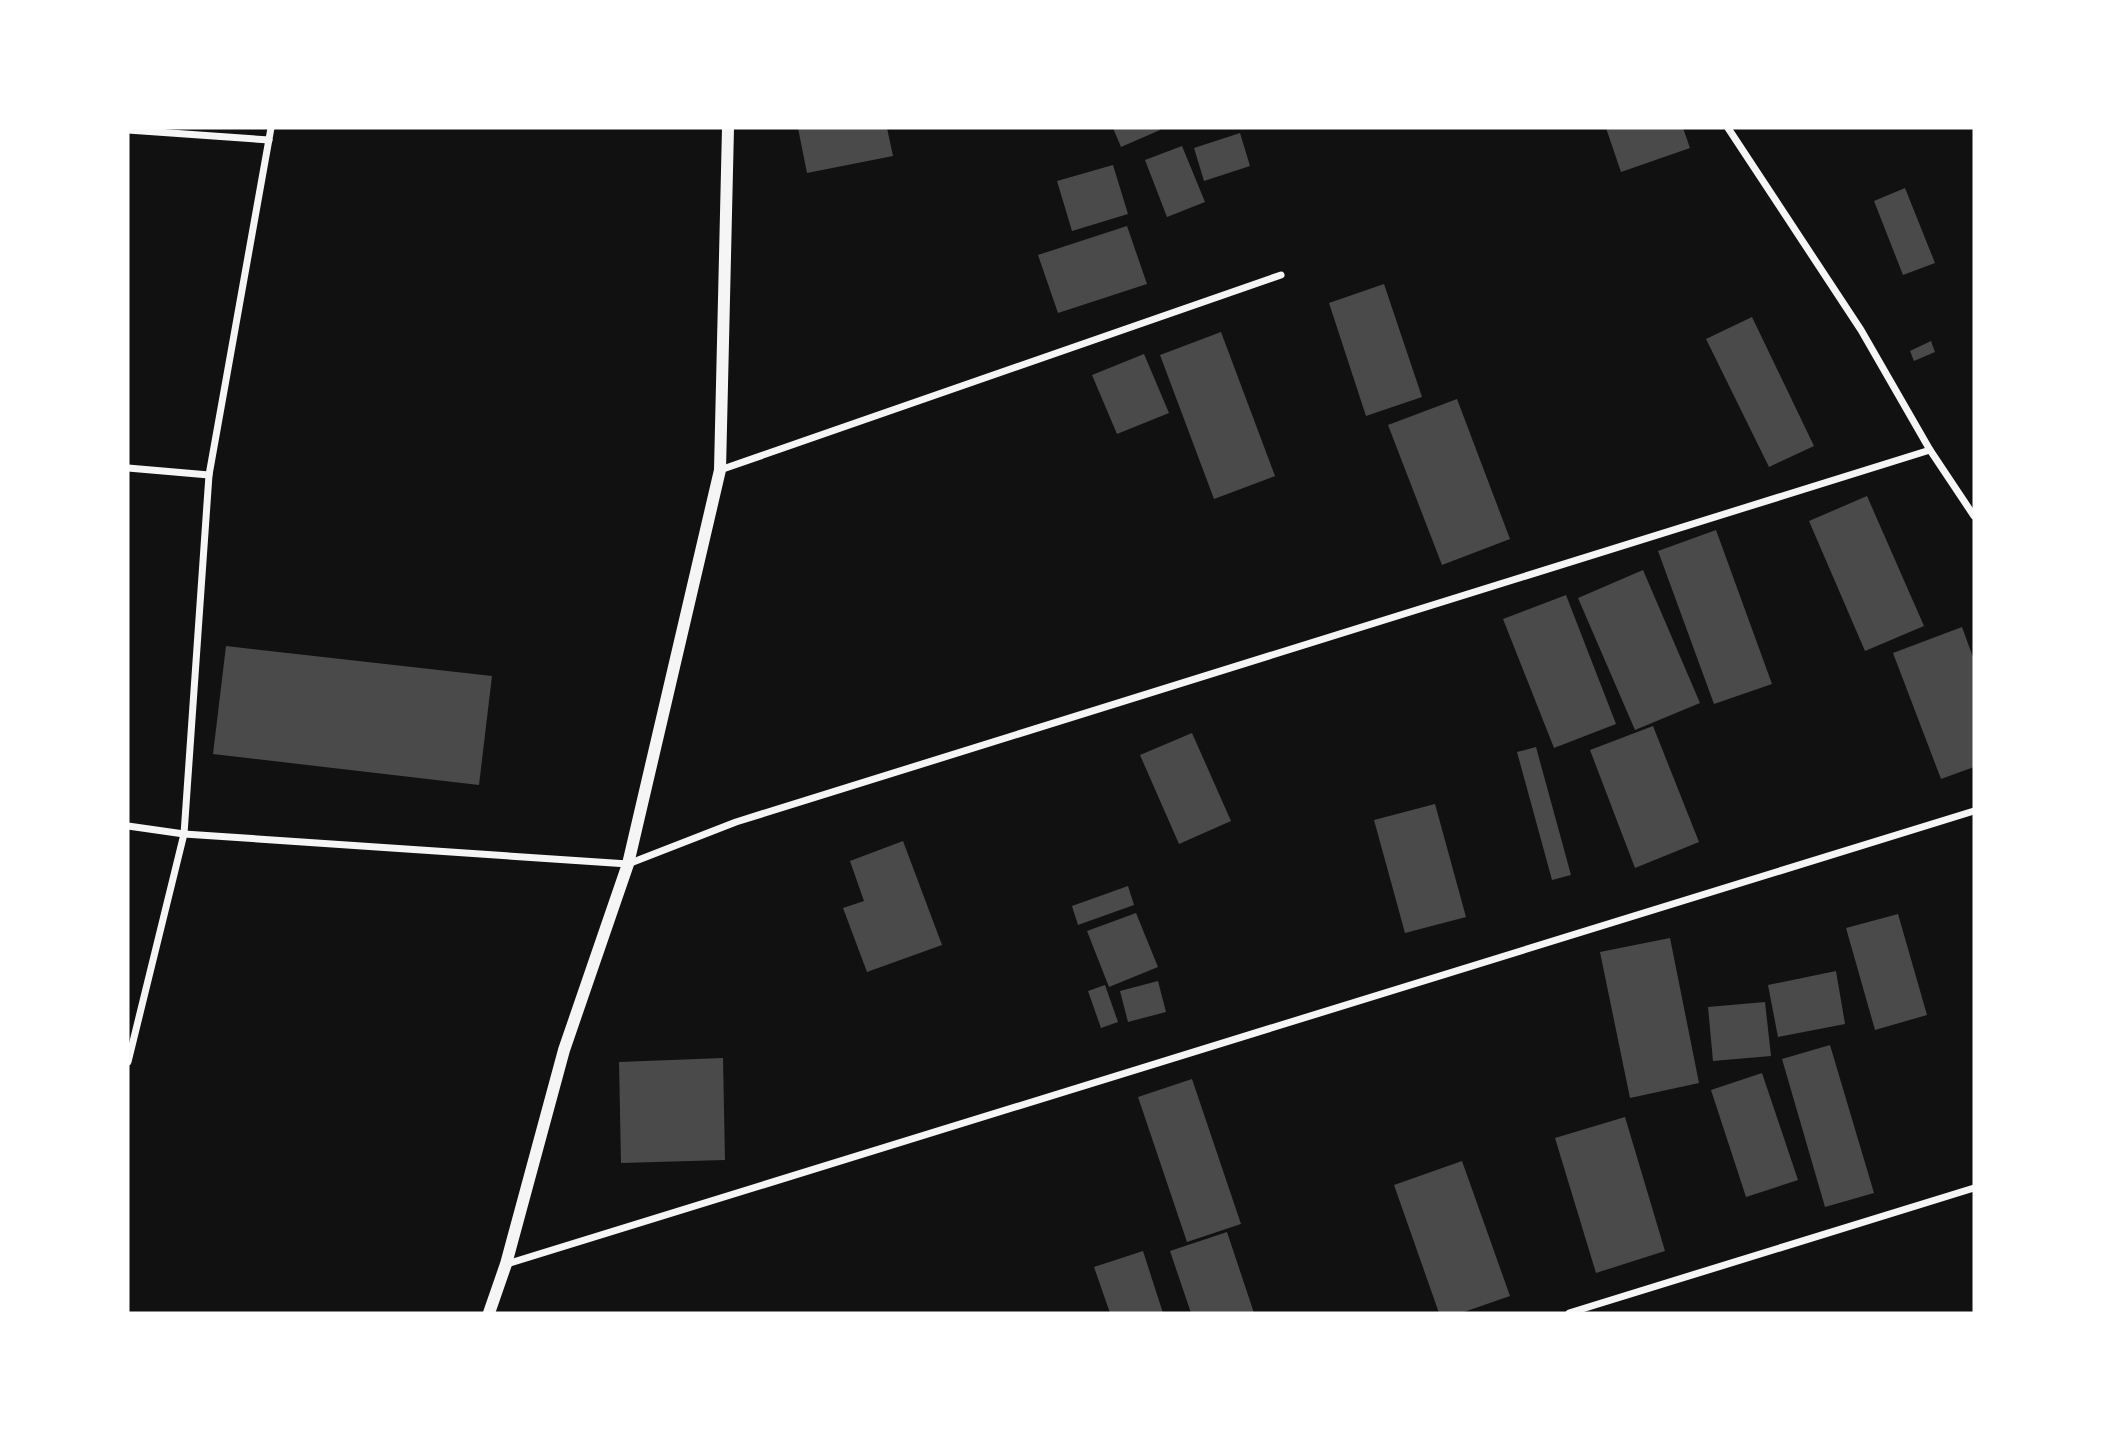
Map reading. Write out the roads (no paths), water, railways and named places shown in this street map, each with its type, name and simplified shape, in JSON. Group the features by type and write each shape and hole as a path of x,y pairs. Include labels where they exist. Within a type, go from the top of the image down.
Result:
{"street":[{"path":"128,1062 184,834 209,475 271,128"},
{"path":"489,1313 506,1264 564,1051 628,864 720,470 728,128"},
{"path":"1728,128 1861,330 1930,450 1974,516"},
{"path":"128,130 269,140"},
{"path":"720,470 1281,275"},
{"path":"128,826 184,834 628,864 736,822 1930,450"},
{"path":"128,468 209,475"},
{"path":"506,1264 1974,811"},
{"path":"1569,1313 1974,1188"}]}
